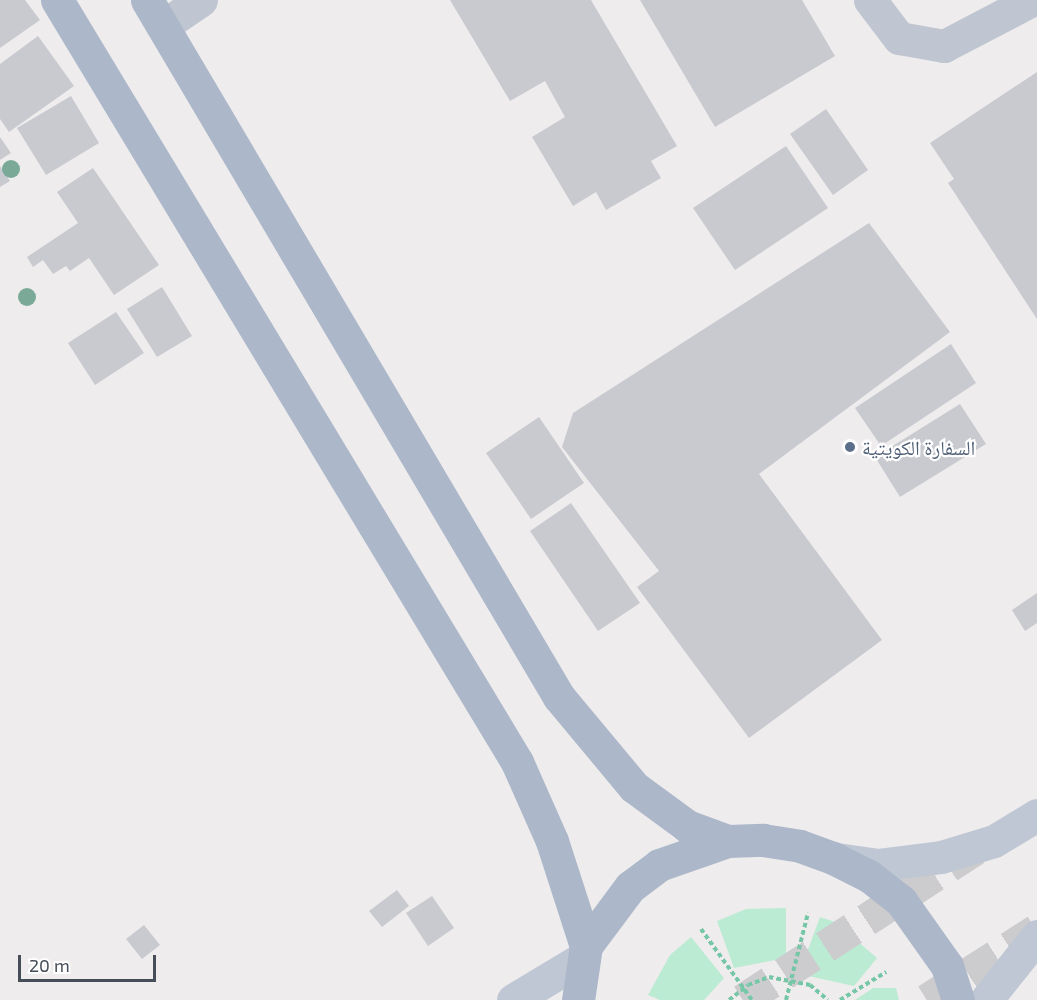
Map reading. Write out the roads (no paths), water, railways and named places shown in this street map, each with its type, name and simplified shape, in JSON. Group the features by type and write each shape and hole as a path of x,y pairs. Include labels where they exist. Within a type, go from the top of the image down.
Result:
{"main road":[{"path":"57,0 499,728 552,841 584,952 578,1000"},
{"path":"155,13 559,697 634,787 687,826 728,841"},
{"path":"513,1000 584,952 630,887 659,865 728,841 772,841 833,858 878,865 931,859 994,841 1037,815"},
{"path":"833,858 869,876 901,901 947,966 958,1000"},
{"path":"986,1000 1037,936"}],"street":[{"path":"155,13 201,0"},
{"path":"870,0 899,38 944,46 1032,0"}],"tunnel":[{"path":"743,1000 975,849"},
{"path":"927,1000 1037,930"}],"place":[{"name":"السفارة الكويتية","path":"850,447"}]}
